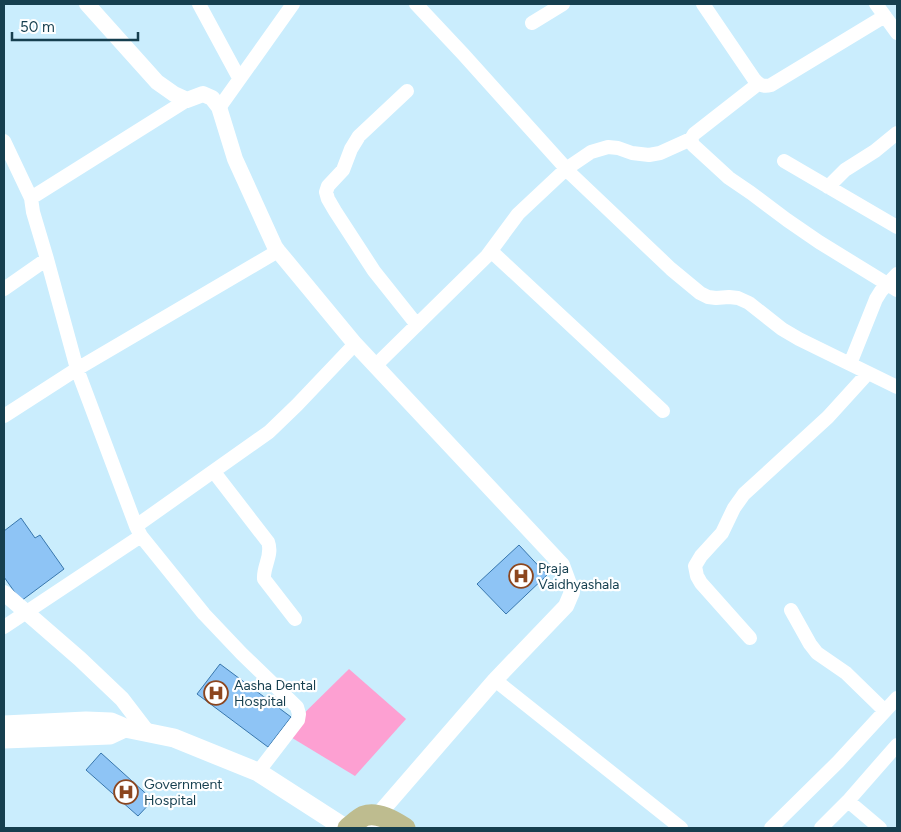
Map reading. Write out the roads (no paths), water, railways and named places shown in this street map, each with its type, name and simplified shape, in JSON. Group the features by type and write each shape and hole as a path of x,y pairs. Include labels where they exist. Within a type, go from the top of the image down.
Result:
{"main road":[{"path":"4,725 86,721 111,722 125,728 174,738 258,772 346,828 365,815 376,822 392,821 405,828"},
{"path":"4,739 110,735 125,728"}],"street":[{"path":"87,4 157,82 186,100"},
{"path":"199,4 239,78"},
{"path":"219,108 293,4"},
{"path":"416,4 566,169 671,269 700,294 708,298 738,298 749,303 790,334 897,387"},
{"path":"532,23 562,4"},
{"path":"703,4 758,84 764,87 771,85 885,16"},
{"path":"876,4 897,33"},
{"path":"375,366 487,256 518,214 566,169 590,152 608,147 649,155 691,139 694,134 758,84"},
{"path":"407,91 359,136 351,149 343,170 328,186 326,192 335,211 374,271 417,325"},
{"path":"31,198 186,100 203,94 212,98 219,108 235,159 275,247 354,344 562,566 572,592 566,606 495,680 376,822"},
{"path":"828,187 845,170 875,151 897,133"},
{"path":"691,139 694,145 729,178 819,242 894,283 876,299 850,364"},
{"path":"4,141 31,198 32,212 77,369 139,531 204,614 297,707 300,714 298,720 258,772"},
{"path":"784,161 897,227"},
{"path":"4,416 77,369 278,251"},
{"path":"491,251 662,411"},
{"path":"4,289 47,259"},
{"path":"4,627 139,531 269,432 354,344"},
{"path":"750,638 701,583 697,576 696,566 701,556 722,533 734,508 744,494 828,417 868,372"},
{"path":"214,472 268,542 270,548 264,579 295,619"},
{"path":"4,593 122,698 148,733"},
{"path":"792,610 810,644 817,652 846,673 885,711"},
{"path":"495,680 681,828"},
{"path":"771,828 838,762 897,698"},
{"path":"822,828 897,745"},
{"path":"848,801 880,828"}],"place":[{"name":"Praja Vaidhyashala","path":"521,576"},
{"name":"Aasha Dental Hospital","path":"216,693"},
{"name":"Government Hospital","path":"126,792"}]}
